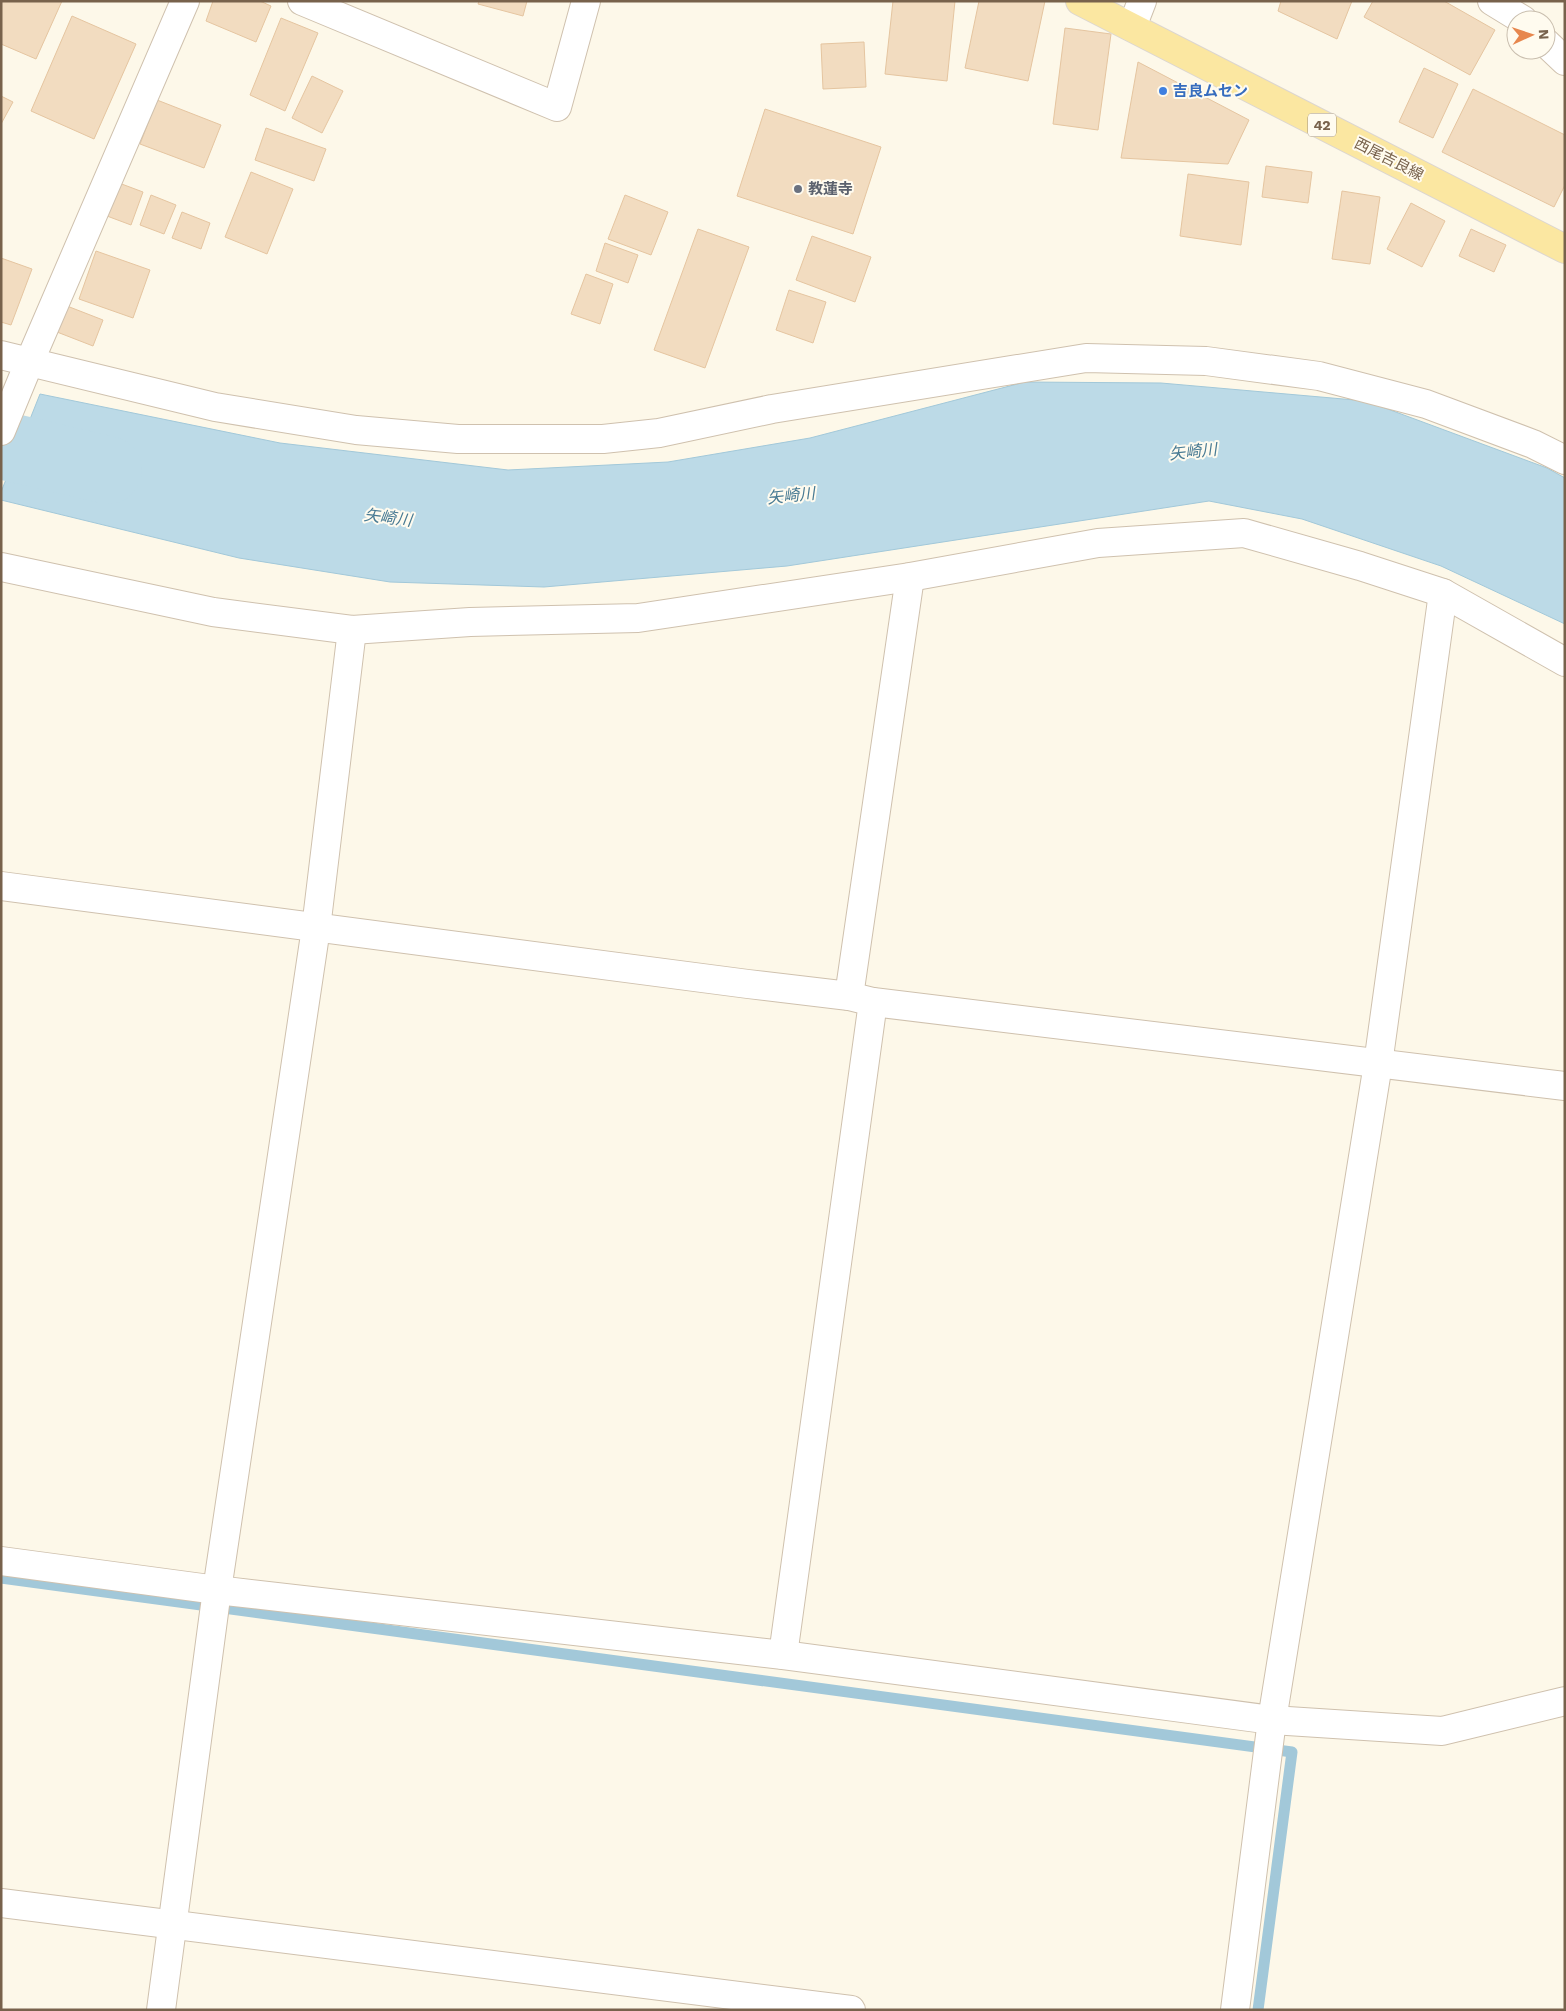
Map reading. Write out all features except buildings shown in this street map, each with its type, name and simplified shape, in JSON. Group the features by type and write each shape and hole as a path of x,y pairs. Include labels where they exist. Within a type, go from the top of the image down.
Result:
{"main road":[{"name":"西尾吉良線","path":"1080,1 1565,249"}],"street":[{"path":"1,431 185,1"},
{"path":"302,1 557,107 586,1"},
{"path":"1132,28 1142,1"},
{"path":"1492,1 1506,10"},
{"path":"1556,52 1565,61"},
{"path":"1,355 215,407 356,430 467,439 603,438 659,432 772,410 1086,358 1206,361 1319,376 1426,404 1533,444 1565,460"},
{"path":"1,568 213,612 352,630 470,622 638,618 910,577 1098,543 1244,533 1443,593 1565,662"},
{"path":"784,1655 910,577"},
{"path":"1235,2010 1272,1720 1378,1064 1443,593"},
{"path":"161,2010 218,1590 316,928 352,630"},
{"path":"1,886 861,999 1565,1086"},
{"path":"1,1561 218,1590 784,1655 1272,1720 1442,1731 1565,1701"},
{"path":"1,1903 851,2010"}],"water":[{"path":"1025,382 1161,383 1366,401 1547,468 1565,478 1565,624 1441,566 1302,519 1209,501 787,566 544,587 390,582 239,558 1,500 1,492 40,394 280,443 508,470 668,462 810,438"}],"waterway":[{"name":"矢崎川","path":"1,445 108,470"},
{"path":"1,1578 1292,1752 1258,2010"}],"place":[{"name":"吉良ムセン","path":"1163,91"},
{"name":"教蓮寺","path":"798,189"}]}
